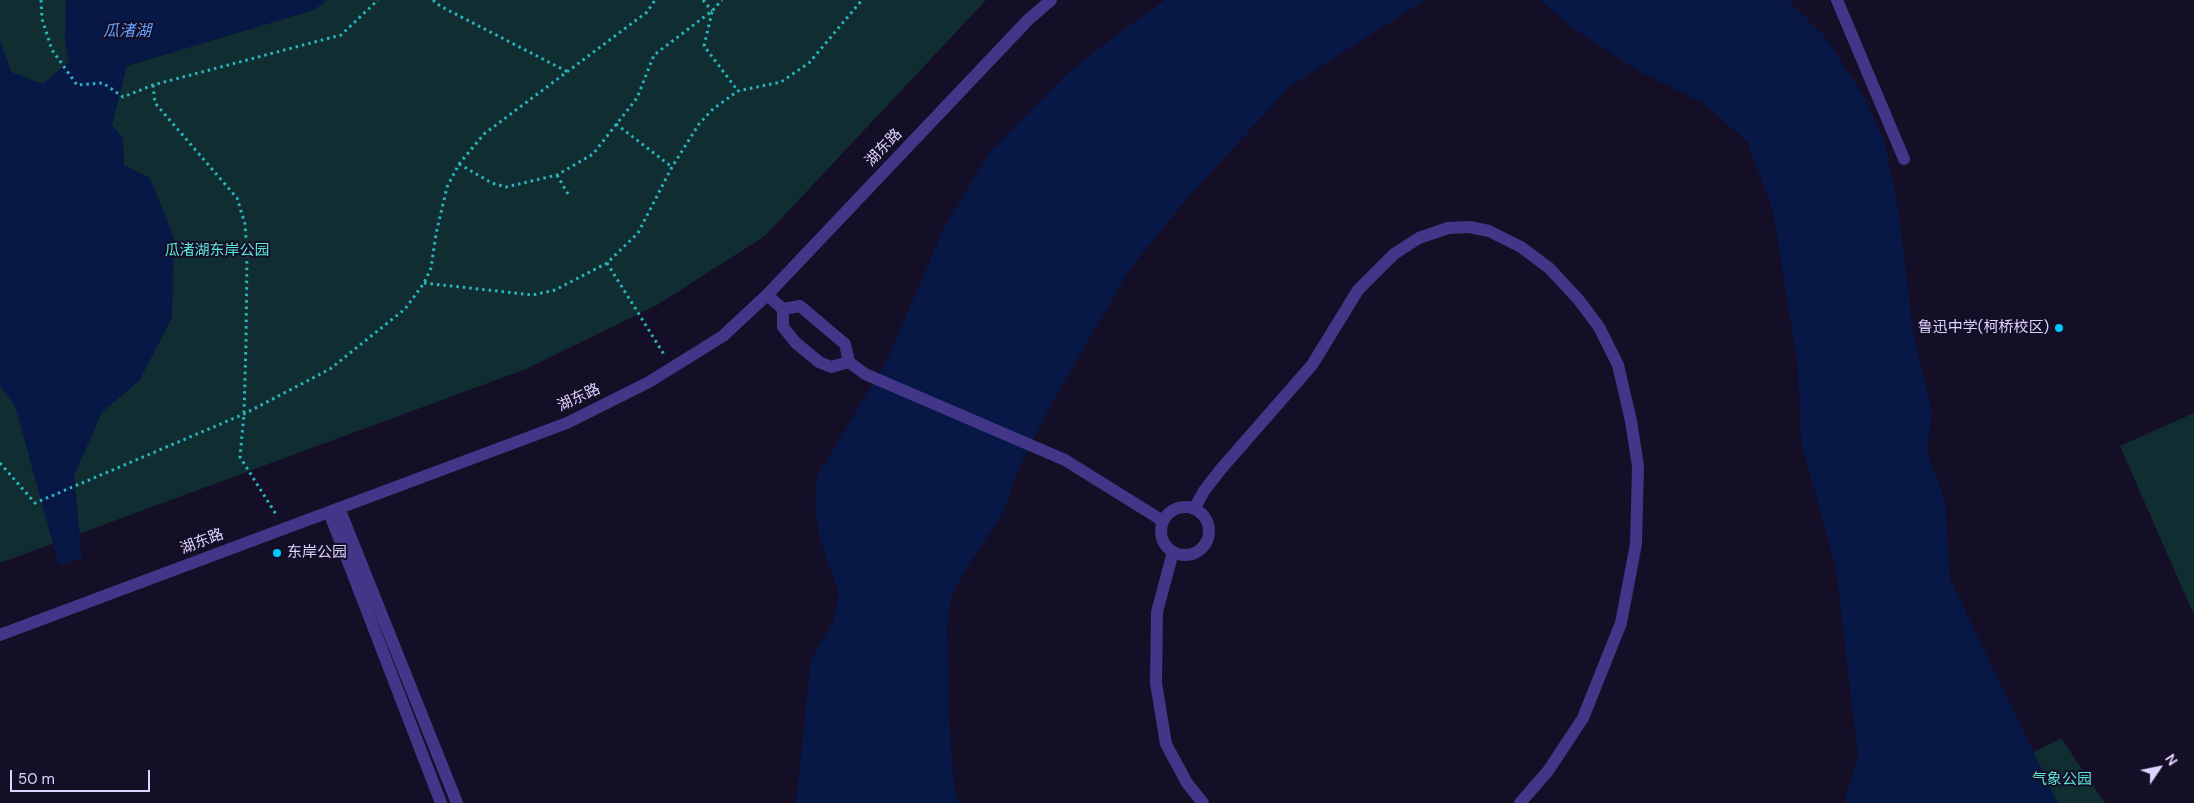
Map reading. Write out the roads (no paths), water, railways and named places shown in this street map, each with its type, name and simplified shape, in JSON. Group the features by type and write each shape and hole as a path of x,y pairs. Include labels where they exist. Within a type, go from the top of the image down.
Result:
{"street":[{"name":"湖东路","path":"0,635 566,423 649,382 723,336 767,295 1021,28 1051,0"},
{"path":"1837,0 1904,159"},
{"path":"1194,509 1204,491 1221,469 1312,365 1358,290 1394,254 1419,238 1448,228 1469,227 1489,231 1521,247 1549,268 1578,299 1599,327 1618,365 1638,466 1636,544 1621,623 1583,718 1548,771 1520,803"},
{"path":"767,295 783,309 783,327 796,343 819,362 831,367 849,362"},
{"path":"783,309 800,306 845,344 849,362 865,374 1065,460 1163,521"},
{"path":"1178,508 1194,509 1206,519 1208,527 1207,542 1196,553 1189,555 1173,552 1162,540 1163,521 1171,511 1178,508"},
{"path":"334,510 441,803"},
{"path":"334,510 457,803"},
{"path":"1173,552 1157,612 1156,683 1166,744 1187,783 1203,803"}],"water":[{"name":"瓜渚湖","path":"66,0 328,0 314,10 127,66 112,125 123,138 124,165 150,178 174,238 172,318 139,381 102,412 74,476 82,558 59,565 15,406 0,386 0,40 11,72 43,84 69,61 65,42"},
{"path":"1165,0 1425,0 1290,86 1184,202 1130,269 1048,410 1018,470 1003,513 963,574 951,598 947,628 949,719 954,785 958,803 796,803 811,659 833,622 839,593 820,540 815,508 817,476 887,360 944,228 989,153 1069,72 1113,37"},
{"path":"1540,0 1788,0 1826,38 1864,97 1884,139 1898,208 1913,331 1932,412 1927,453 1945,500 1950,579 2058,803 1844,803 1858,756 1836,569 1801,441 1798,367 1773,211 1747,141 1703,103 1639,71 1571,27"}],"place":[{"name":"鲁迅中学(柯桥校区)","path":"2059,328"},
{"name":"东岸公园","path":"277,553"}],"park label":[{"name":"瓜渚湖东岸公园","path":"217,251"},
{"name":"气象公园","path":"2062,780"}]}
